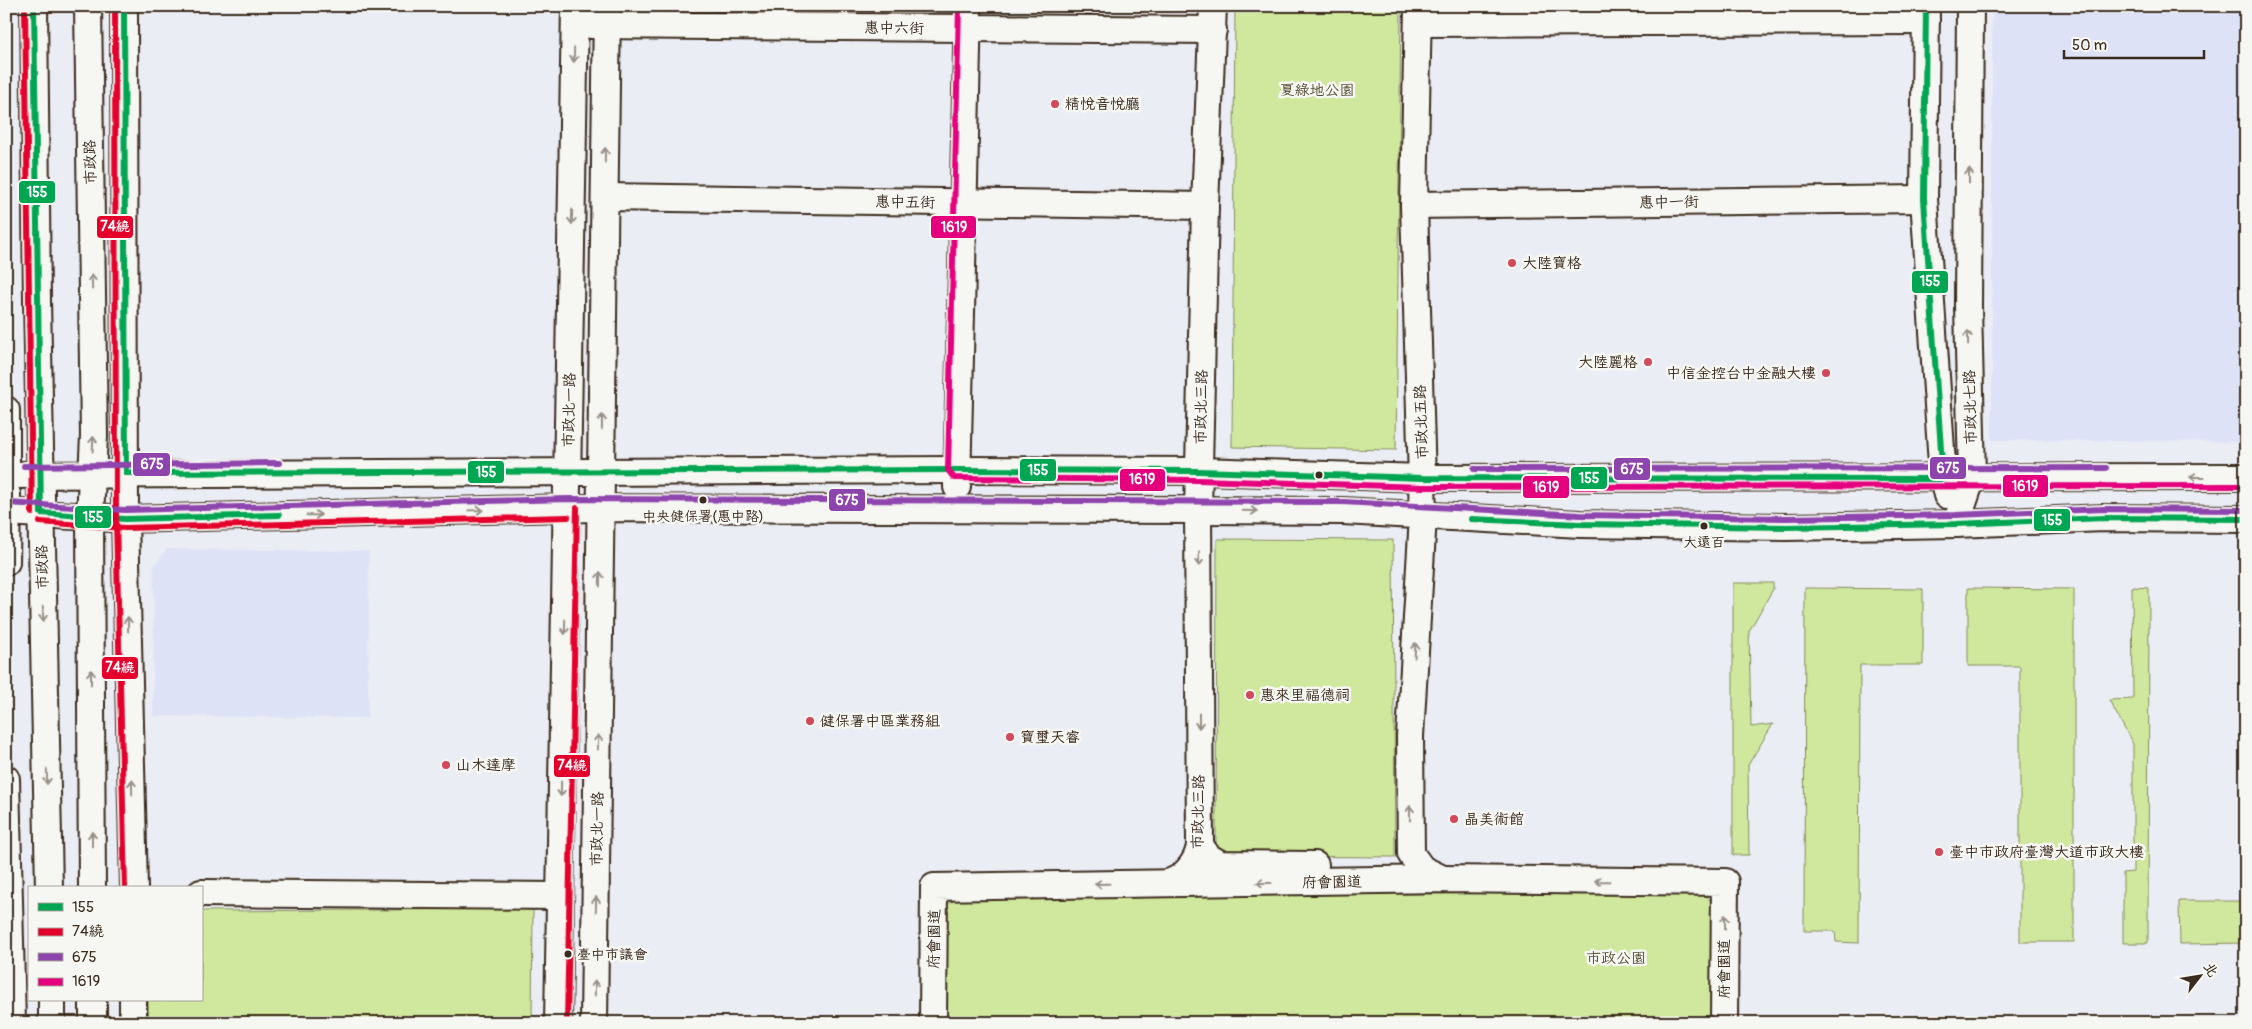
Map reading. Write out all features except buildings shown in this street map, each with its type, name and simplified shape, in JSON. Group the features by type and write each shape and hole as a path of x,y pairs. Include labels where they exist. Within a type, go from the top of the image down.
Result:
{"street":[{"name":"市政路","path":"34,6 41,513 49,886"},
{"name":"市政路","path":"88,6 94,436 90,517 92,886"},
{"path":"124,6 125,519 134,886"},
{"name":"市政北七路","path":"1956,524 1972,477 1968,314 1970,6"},
{"path":"1418,14 1926,14"},
{"name":"市政北五路","path":"1410,854 1410,736 1424,516 1414,205 1418,14"},
{"name":"市政北七路","path":"1926,14 1924,199 1943,479 1956,524"},
{"name":"惠中六街","path":"575,16 1213,18"},
{"name":"市政北一路","path":"558,1023 575,16"},
{"name":"市政北一路","path":"594,1023 607,16"},
{"path":"956,508 968,18"},
{"name":"市政北三路","path":"1167,883 1176,880 1188,869 1196,859 1200,844 1198,510 1205,206 1213,18"},
{"name":"惠中五街","path":"605,197 1205,206"},
{"name":"惠中一街","path":"1414,205 1924,199"},
{"path":"6,410 6,462"},
{"path":"6,475 957,470 1199,471 1423,478 1943,479 1972,477 2246,477"},
{"path":"6,481 6,562"},
{"path":"7,512 125,519 568,508 956,508 1343,511 1580,524 1786,527 1956,524 2104,518 2246,519"},
{"path":"6,779 12,1023"},
{"path":"1200,844 1208,858 1220,864 1297,874 1401,867 1407,862 1410,854"},
{"path":"1410,854 1424,871 1443,880"},
{"name":"府會園道","path":"933,1023 934,886 1167,883 1297,874 1443,880 1725,882 1724,1023"},
{"path":"202,894 559,896"},
{"path":"52,1002 52,1023"},
{"path":"93,1002 93,1023"},
{"path":"133,1002 133,1023"}],"shaded area":[{"path":"1992,6 2246,6 2246,442 1992,440"},
{"path":"167,549 369,551 368,718 153,716 154,566"}],"green space":[{"name":"夏綠地公園","path":"1235,6 1401,6 1396,450 1232,447"},
{"path":"1217,539 1393,540 1395,857 1216,856"},
{"path":"1733,583 1773,583 1773,589 1749,631 1751,727 1773,724 1748,765 1749,855 1733,855"},
{"path":"2132,587 2149,588 2148,943 2123,943 2123,873 2133,872 2133,744 2109,700 2133,699"},
{"path":"1805,588 1923,589 1923,665 1860,665 1859,943 1836,942 1835,931 1804,931"},
{"path":"1968,588 2074,589 2074,942 2020,942 2020,666 1968,666"},
{"name":"市政公園","path":"1703,892 1716,907 1718,1023 943,1023 943,907 959,897"},
{"path":"2179,901 2246,901 2246,943 2180,944"},
{"path":"533,909 532,1023 149,1023 148,1002 202,1002 202,911"}],"transit line":[{"name":"74繞","path":"25,6 32,513"},
{"name":"155","path":"34,6 41,513 125,519 279,515"},
{"name":"74繞","path":"115,6 116,519 125,886"},
{"name":"155","path":"124,6 126,473 957,470 1199,471 1423,478 1943,479 1924,199 1926,6"},
{"name":"1619","path":"959,6 948,470 954,478 1199,480 1423,487 2246,486"},
{"name":"675","path":"24,466 279,463"},
{"name":"675","path":"1474,469 2106,468"},
{"name":"675","path":"7,503 125,510 568,499 1343,502 1580,515 1786,518 1956,515 2104,509 2246,510"},
{"name":"74繞","path":"567,1023 577,508"},
{"name":"74繞","path":"40,522 125,528 568,517"},
{"name":"155","path":"1471,519 1580,524 1786,527 1956,524 2104,518 2246,519"}],"place":[{"name":"精悅音悅廳","path":"1055,104"},
{"name":"大陸寶格","path":"1512,263"},
{"name":"大陸麗格","path":"1648,362"},
{"name":"中信金控台中金融大樓","path":"1826,373"},
{"name":"中央健保署(惠中路)","path":"703,500"},
{"name":"大遠百","path":"1704,526"},
{"name":"惠來里福德祠","path":"1250,695"},
{"name":"健保署中區業務組","path":"810,721"},
{"name":"寶璽天睿","path":"1010,737"},
{"name":"山木達摩","path":"446,765"},
{"name":"晶美術館","path":"1454,819"},
{"name":"臺中市政府臺灣大道市政大樓","path":"1939,852"},
{"name":"臺中市議會","path":"568,954"}]}
